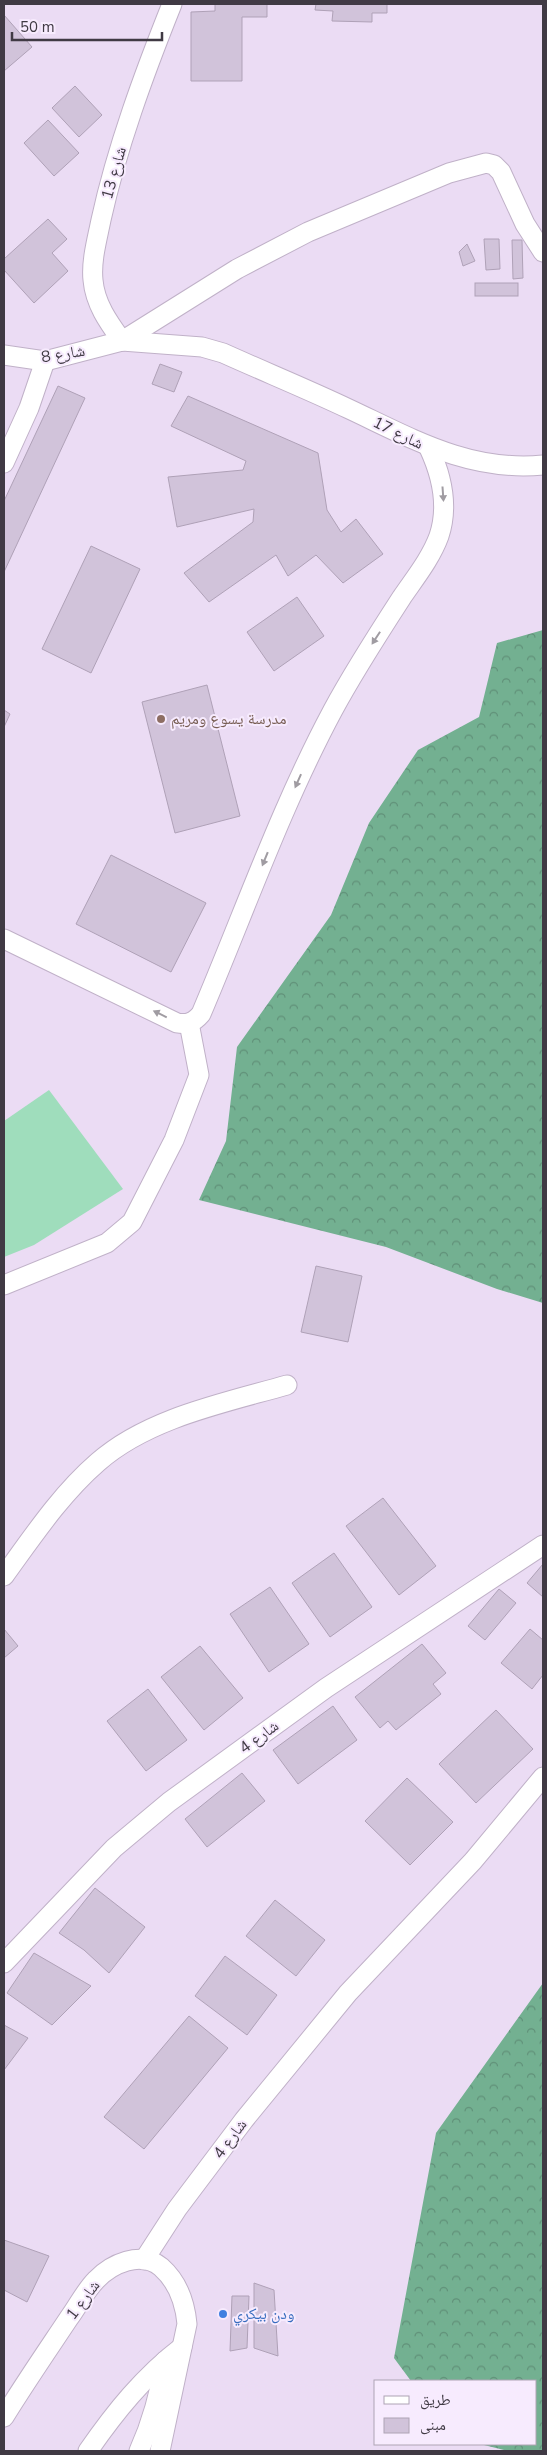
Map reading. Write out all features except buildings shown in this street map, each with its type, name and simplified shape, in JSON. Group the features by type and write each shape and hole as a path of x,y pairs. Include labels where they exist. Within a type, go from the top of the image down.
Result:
{"street":[{"name":"شارع 13","path":"122,341 105,316 97,299 93,281 93,263 116,162 172,4"},
{"path":"122,341 237,269 308,232 449,173 486,163 494,165 501,172 525,224 543,252"},
{"name":"شارع 8","path":"4,355 45,360 122,341"},
{"name":"شارع 17","path":"122,341 202,347 223,353 347,408 429,448 440,473 444,499 441,525 433,550 347,682 304,766 201,1014 189,1023"},
{"path":"4,463 29,408 45,360"},
{"path":"429,448 498,465 543,465"},
{"path":"4,939 177,1023 189,1023 199,1076 174,1140 132,1222 107,1243 4,1285"},
{"path":"4,1576 49,1514 75,1484 105,1456 158,1426 197,1410 287,1385"},
{"name":"شارع 4","path":"4,1963 114,1848 169,1802 326,1688 543,1546"},
{"name":"شارع 4","path":"144,2260 177,2209 244,2120 348,1993 473,1861 543,1776"},
{"name":"شارع 1","path":"4,2417 95,2280 127,2260 144,2260"},
{"path":"144,2260 159,2265 172,2278 182,2294 187,2324 160,2451"},
{"path":"88,2451 129,2397 164,2361 182,2347"},
{"path":"139,2451 150,2425 160,2389 164,2361"}],"green space":[{"path":"543,630 543,1303 497,1289 386,1247 199,1200 226,1141 237,1047 331,915 369,823 418,750 479,717 497,643"},
{"path":"49,1090 123,1189 34,1245 4,1257 4,1121"},
{"path":"543,1983 543,2451 508,2451 484,2445 537,2445 537,2380 410,2380 394,2358 436,2133"}],"place":[{"name":"مدرسة يسوع ومريم","path":"161,719"},
{"name":"ودن بيكري","path":"223,2314"}]}
